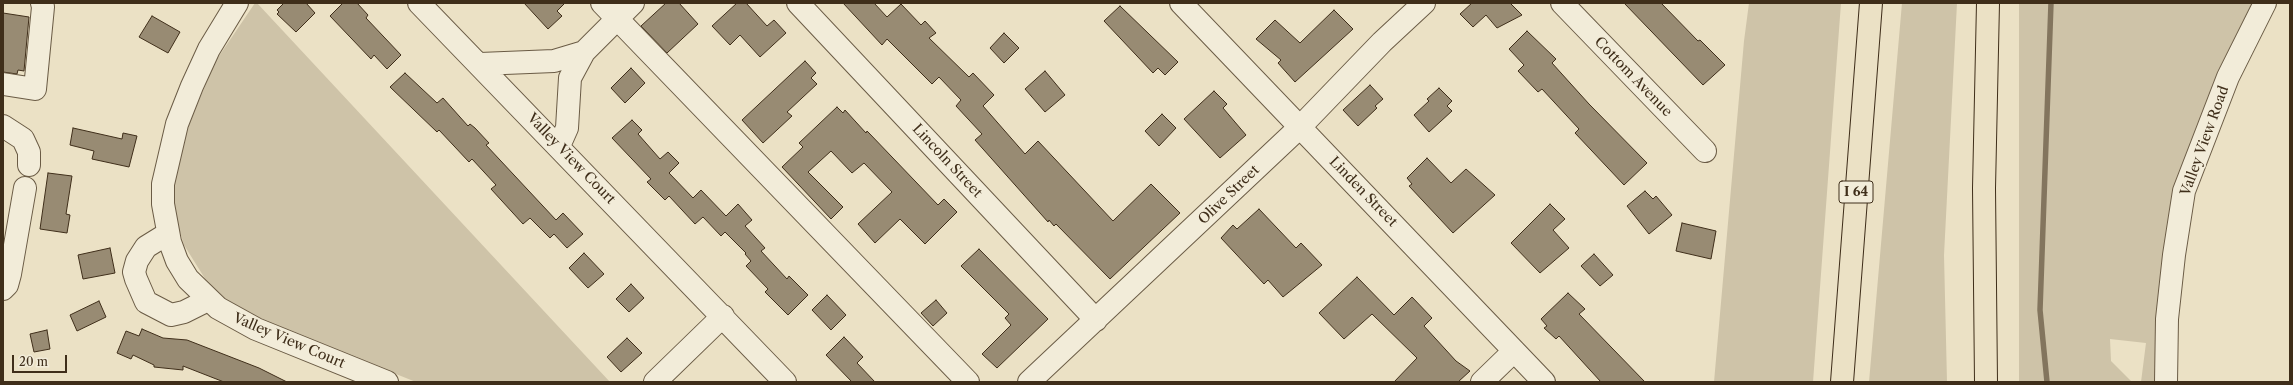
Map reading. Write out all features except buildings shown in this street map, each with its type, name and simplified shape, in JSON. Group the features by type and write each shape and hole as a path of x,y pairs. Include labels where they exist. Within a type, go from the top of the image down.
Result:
{"highway":[{"name":"I 64","path":"1842,382 1871,3"},
{"path":"1986,382 1984,188 1988,3"}],"street":[{"path":"3,84 35,89 43,7 42,3"},
{"name":"Valley View Court","path":"237,3 209,49 192,86 177,124 163,184 163,204 167,234 177,261 188,279 208,300 236,320 386,382"},
{"name":"Valley View Court","path":"419,3 480,64 785,382"},
{"path":"602,3 968,382"},
{"path":"559,146 567,128 570,78 584,52 633,3"},
{"name":"Lincoln Street","path":"798,3 1096,320"},
{"name":"Linden Street","path":"1181,3 1544,382"},
{"name":"Olive Street","path":"1029,382 1300,127 1382,42 1424,3"},
{"name":"Cottom Avenue","path":"1562,3 1705,151"},
{"name":"Valley View Road","path":"2166,382 2167,319 2174,255 2184,191 2228,77 2265,3"},
{"path":"480,64 554,60 584,52"},
{"path":"3,126 23,139 29,152 29,165"},
{"path":"3,288 7,285 10,274 25,188"},
{"path":"167,234 146,247 137,261 134,272 146,302 171,314 184,312 208,300"},
{"path":"655,382 723,316"},
{"path":"1482,382 1514,351"}],"shaded area":[{"path":"255,3 257,3 610,382 416,382 248,315 229,304 209,285 184,245 174,212 173,180 190,122 215,62"},
{"path":"1749,3 1841,3 1813,382 1714,382 1744,41"},
{"path":"1902,3 1957,3 1944,255 1947,382 1869,382"},
{"path":"2019,3 2257,3 2195,140 2158,382 2141,382 2146,343 2110,339 2111,361 2132,382 2019,382"}],"waterway":[{"path":"2047,382 2040,310 2051,3"}]}
